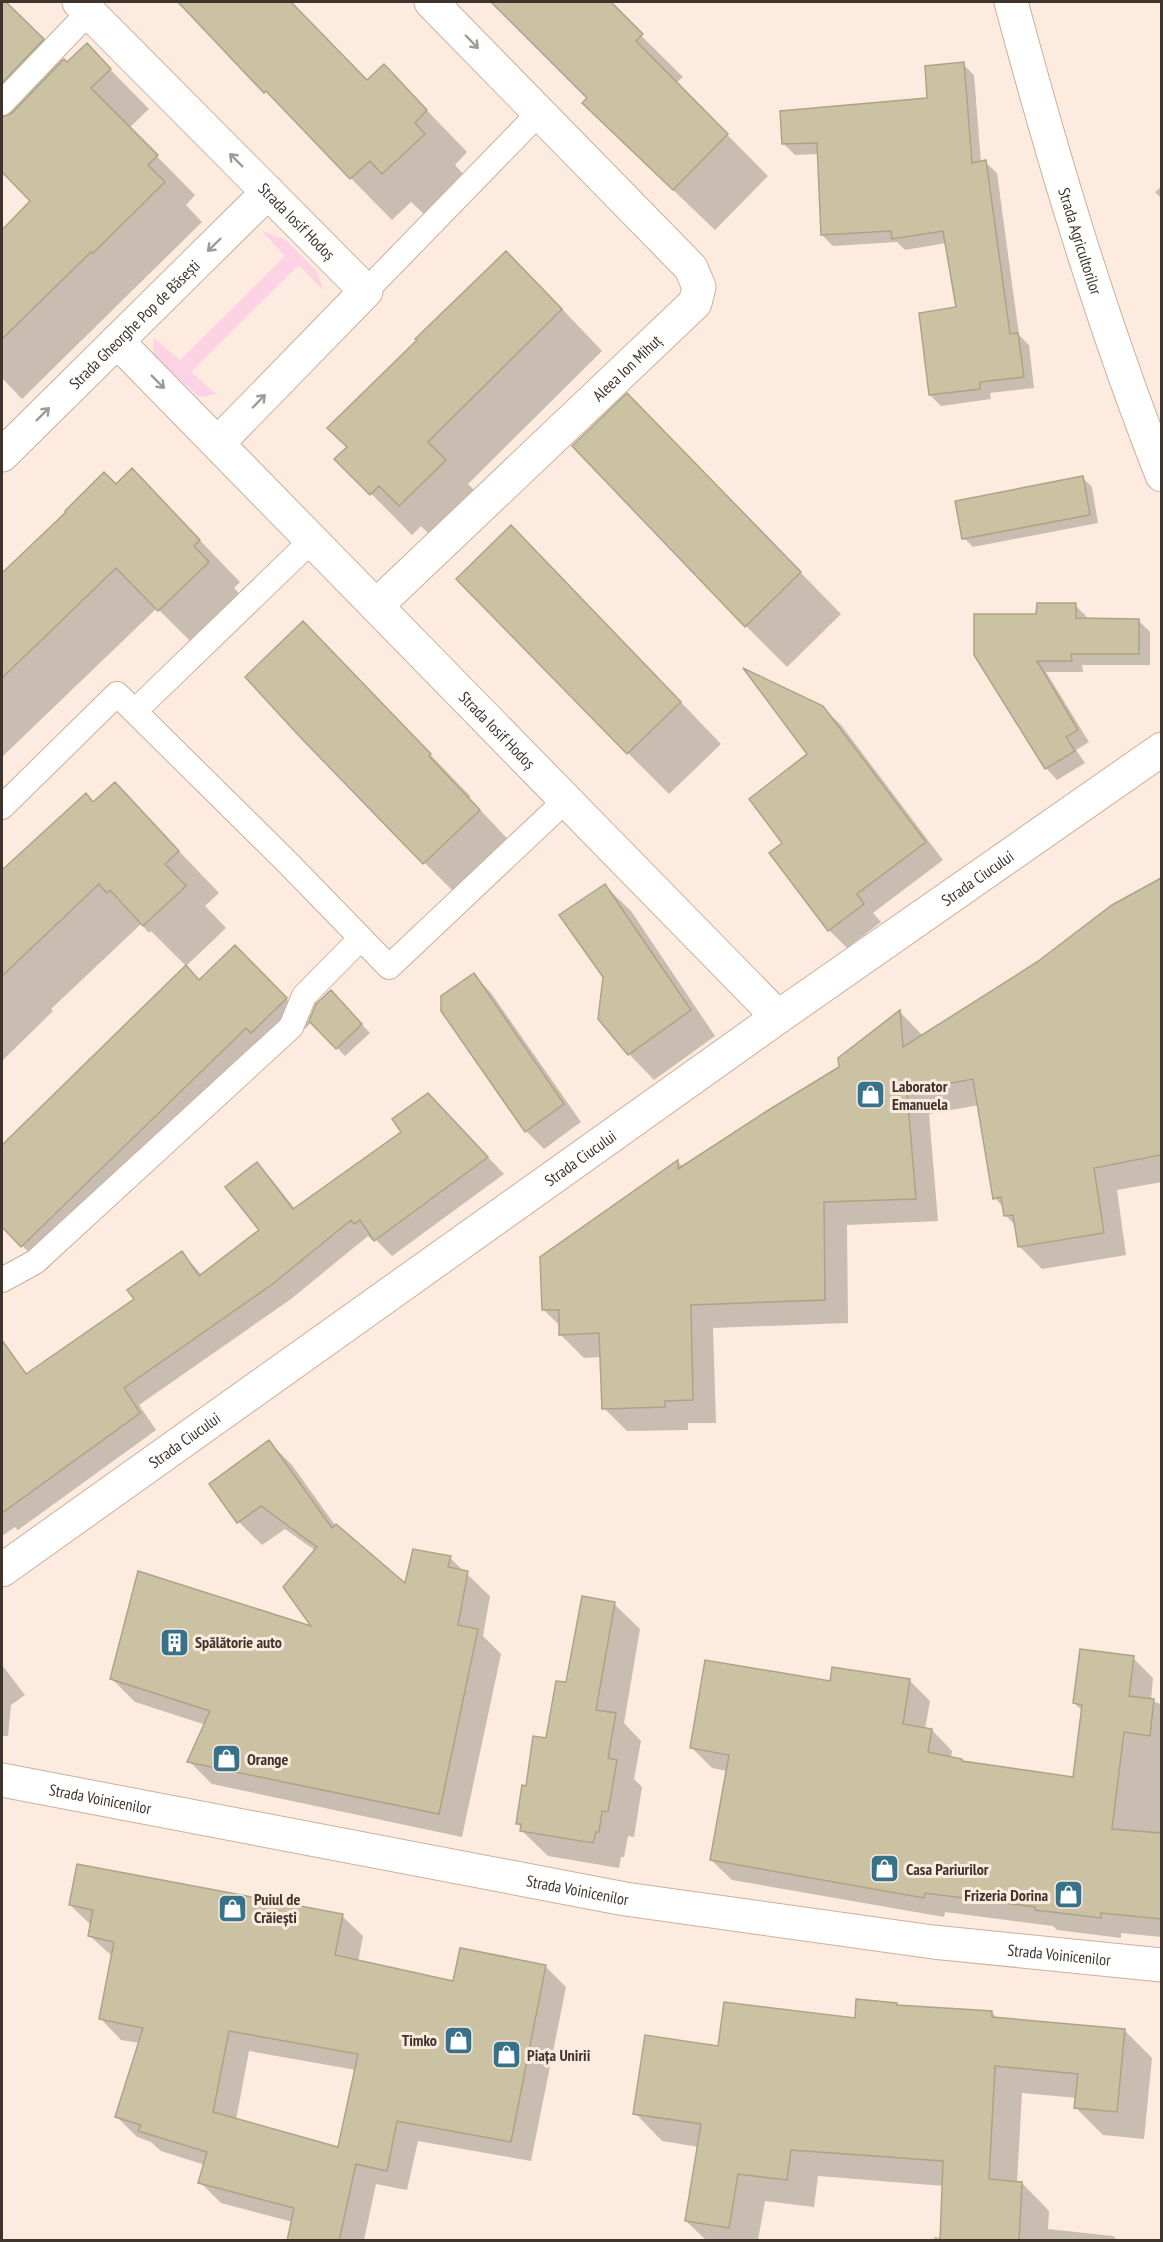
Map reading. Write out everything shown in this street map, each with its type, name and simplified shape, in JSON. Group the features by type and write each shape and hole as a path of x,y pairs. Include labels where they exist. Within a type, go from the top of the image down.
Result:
{"street":[{"name":"Aleea Ion Mihuț","path":"376,606 694,303 699,287 691,268 431,2"},
{"name":"Strada Agricultorilor","path":"1011,2 1050,147 1103,317 1161,476"},
{"name":"Strada Iosif Hodoș","path":"84,7 366,291"},
{"name":"Strada Gheorghe Pop de Băsești","path":"2,455 268,192"},
{"path":"218,443 366,291"},
{"name":"Strada Iosif Hodoș","path":"117,341 778,1017"},
{"name":"Strada Ciucului","path":"2,1570 778,1017 1161,749"},
{"name":"Strada Voinicenilor","path":"2,1780 608,1896 933,1942 1161,1965"}],"lane":[{"path":"2,103 84,7"},
{"path":"366,291 540,112"},
{"path":"135,711 312,540"},
{"path":"2,807 117,694 287,862 388,967 566,800"},
{"path":"2,1280 35,1262 291,1027 304,996 361,938"}],"shaded area":[{"path":"262,231 286,240 318,273 323,290 299,265 191,372 216,394 199,397 153,355 154,338 180,360 285,256"}],"building":[{"path":"2,2 6,2 44,39 2,83"},
{"path":"178,2 291,2 367,80 384,64 427,110 415,123 425,134 382,174 370,161 350,179"},
{"path":"491,2 611,2 643,34 636,41 728,134 673,190 582,103 587,98"},
{"path":"87,43 111,69 91,88 158,155 148,165 165,182 2,339 2,230 30,201 2,172 2,117 12,113 64,59 67,62"},
{"path":"964,62 972,163 986,160 1010,334 1018,333 1024,377 980,382 980,389 929,395 919,313 956,307 943,231 892,239 891,231 821,235 817,143 782,144 780,111 927,98 925,66"},
{"path":"506,251 562,309 428,442 446,460 399,506 379,486 370,495 334,459 347,447 327,428"},
{"path":"627,393 801,572 745,627 572,446"},
{"path":"132,468 200,540 194,546 209,562 158,611 116,568 2,678 2,573 104,472 116,484"},
{"path":"1083,476 1090,515 962,539 955,501"},
{"path":"511,525 681,702 627,754 456,579"},
{"path":"1037,603 1076,603 1076,618 1139,619 1139,654 1071,654 1072,661 1037,661 1078,730 1066,737 1075,751 1045,769 974,655 974,614 1036,614"},
{"path":"303,621 431,754 429,756 480,810 423,864 245,677"},
{"path":"743,668 823,706 926,842 857,894 864,904 828,931 769,853 782,843 749,799 807,754"},
{"path":"115,782 179,851 165,864 186,886 143,926 110,890 107,893 99,884 2,976 2,870 86,793 93,802"},
{"path":"1161,878 1161,1155 1094,1168 1104,1233 1018,1247 1013,1215 1004,1216 1001,1197 993,1199 973,1079 907,1091 916,1199 824,1202 825,1300 691,1305 693,1400 665,1401 665,1407 602,1409 599,1333 559,1335 559,1310 542,1310 540,1257 678,1160 678,1169 839,1067 838,1058 900,1010 903,1047 1037,962 1112,905"},
{"path":"605,884 691,1010 628,1055 598,1019 603,977 559,915"},
{"path":"235,945 287,998 251,1033 246,1028 21,1247 2,1227 2,1145 186,965 199,980"},
{"path":"474,973 564,1104 525,1132 441,1011 441,996"},
{"path":"331,990 362,1024 336,1049 309,1021 316,1004"},
{"path":"428,1093 488,1157 374,1241 360,1220 354,1224 351,1220 274,1283 124,1388 140,1413 2,1513 2,1340 26,1374 134,1299 127,1290 182,1251 199,1276 259,1230 225,1187 257,1162 293,1209 401,1132 392,1119"},
{"path":"269,1440 332,1528 336,1524 405,1583 413,1549 451,1556 448,1567 468,1571 458,1625 478,1629 439,1814 187,1762 210,1711 110,1679 138,1571 311,1626 283,1587 317,1547 261,1506 237,1523 209,1484"},
{"path":"582,1596 615,1602 596,1710 616,1713 608,1758 617,1760 608,1812 602,1811 599,1832 596,1832 593,1843 520,1831 521,1824 516,1824 522,1785 526,1786 533,1736 546,1738 556,1681 566,1682"},
{"path":"1080,1649 1134,1656 1129,1696 1154,1699 1150,1736 1124,1732 1112,1829 1161,1833 1161,1919 1101,1913 1101,1918 925,1893 924,1898 710,1860 729,1755 690,1748 705,1660 830,1681 832,1667 910,1679 903,1724 932,1729 928,1752 962,1759 962,1761 1073,1777 1082,1705 1073,1703"},
{"path":"77,1864 343,1914 335,1955 453,1981 460,1948 546,1965 511,2142 397,2121 387,2171 356,2164 339,2241 287,2241 294,2208 198,2183 207,2152 138,2131 141,2125 115,2117 143,2028 99,2019 114,1942 88,1936 93,1910 69,1905","holes":["229,2031 358,2054 338,2147 213,2112"]},
{"path":"856,1999 897,2003 897,2005 992,2011 992,2017 1125,2029 1117,2112 1074,2108 1078,2074 995,2066 989,2179 1022,2182 1019,2241 940,2241 943,2161 791,2150 787,2180 738,2174 729,2228 685,2221 701,2124 633,2114 645,2035 718,2046 724,2002 855,2018"}],"place":[{"name":"Laborator Emanuela","path":"871,1095"},
{"name":"Spălătorie auto","path":"174,1642"},
{"name":"Orange","path":"226,1759"},
{"name":"Casa Pariurilor","path":"885,1869"},
{"name":"Frizeria Dorina","path":"1069,1895"},
{"name":"Puiul de Crăiești","path":"233,1908"},
{"name":"Timko","path":"458,2040"},
{"name":"Piața Unirii","path":"506,2055"}]}
